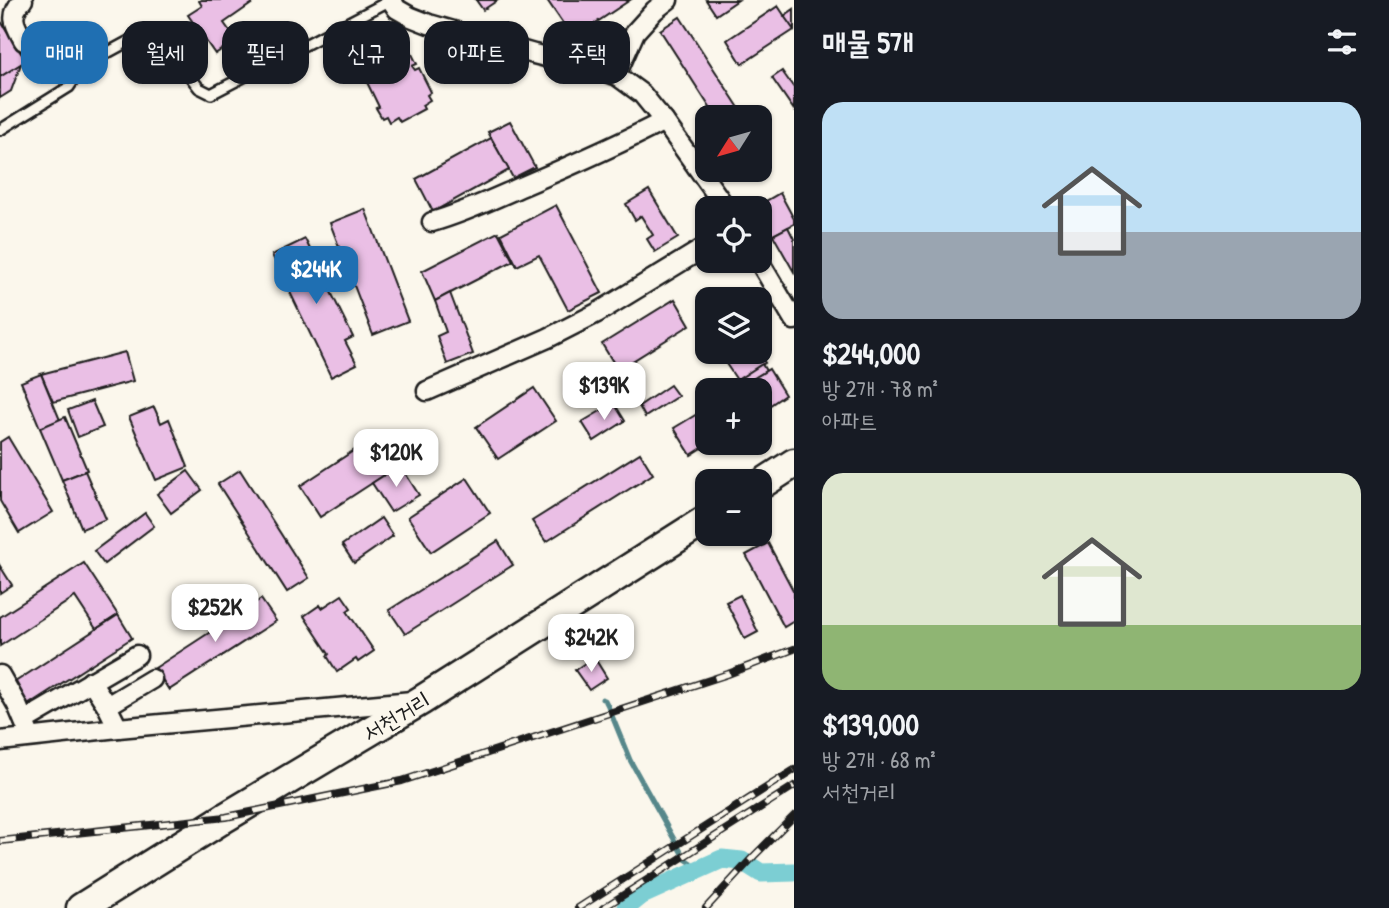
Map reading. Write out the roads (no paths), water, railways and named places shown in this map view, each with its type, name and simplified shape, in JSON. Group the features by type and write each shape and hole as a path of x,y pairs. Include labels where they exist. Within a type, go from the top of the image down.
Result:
{"main road":[{"path":"772,477 794,463"},
{"name":"서천거리","path":"81,908 226,817 422,700 695,527"}],"street":[{"path":"21,36 14,24 14,13 23,0"},
{"path":"391,0 397,9 429,24 543,56"},
{"path":"630,43 635,32 668,0"},
{"path":"628,84 642,94 664,121 717,196"},
{"path":"432,222 454,216 537,180 664,121"},
{"path":"427,391 548,338 597,313 695,253"},
{"path":"766,273 794,320"},
{"path":"24,721 137,655"},
{"path":"120,665 135,689"},
{"path":"0,675 17,705 30,738"},
{"path":"107,706 152,679"},
{"path":"91,681 118,728"},
{"path":"0,741 422,700"}],"lane":[{"path":"0,130 69,87 83,66 142,34 161,39 199,88 211,94 391,0"}],"waterway":[{"path":"602,699 608,706 630,760 685,859 699,868"},
{"path":"626,908 642,895 722,859 742,861 761,873 794,872"}],"railway":[{"path":"0,841 226,817 402,781 728,674 794,649"},
{"path":"578,908 794,770"},
{"path":"603,908 794,786"},
{"path":"706,908 794,816"}]}
